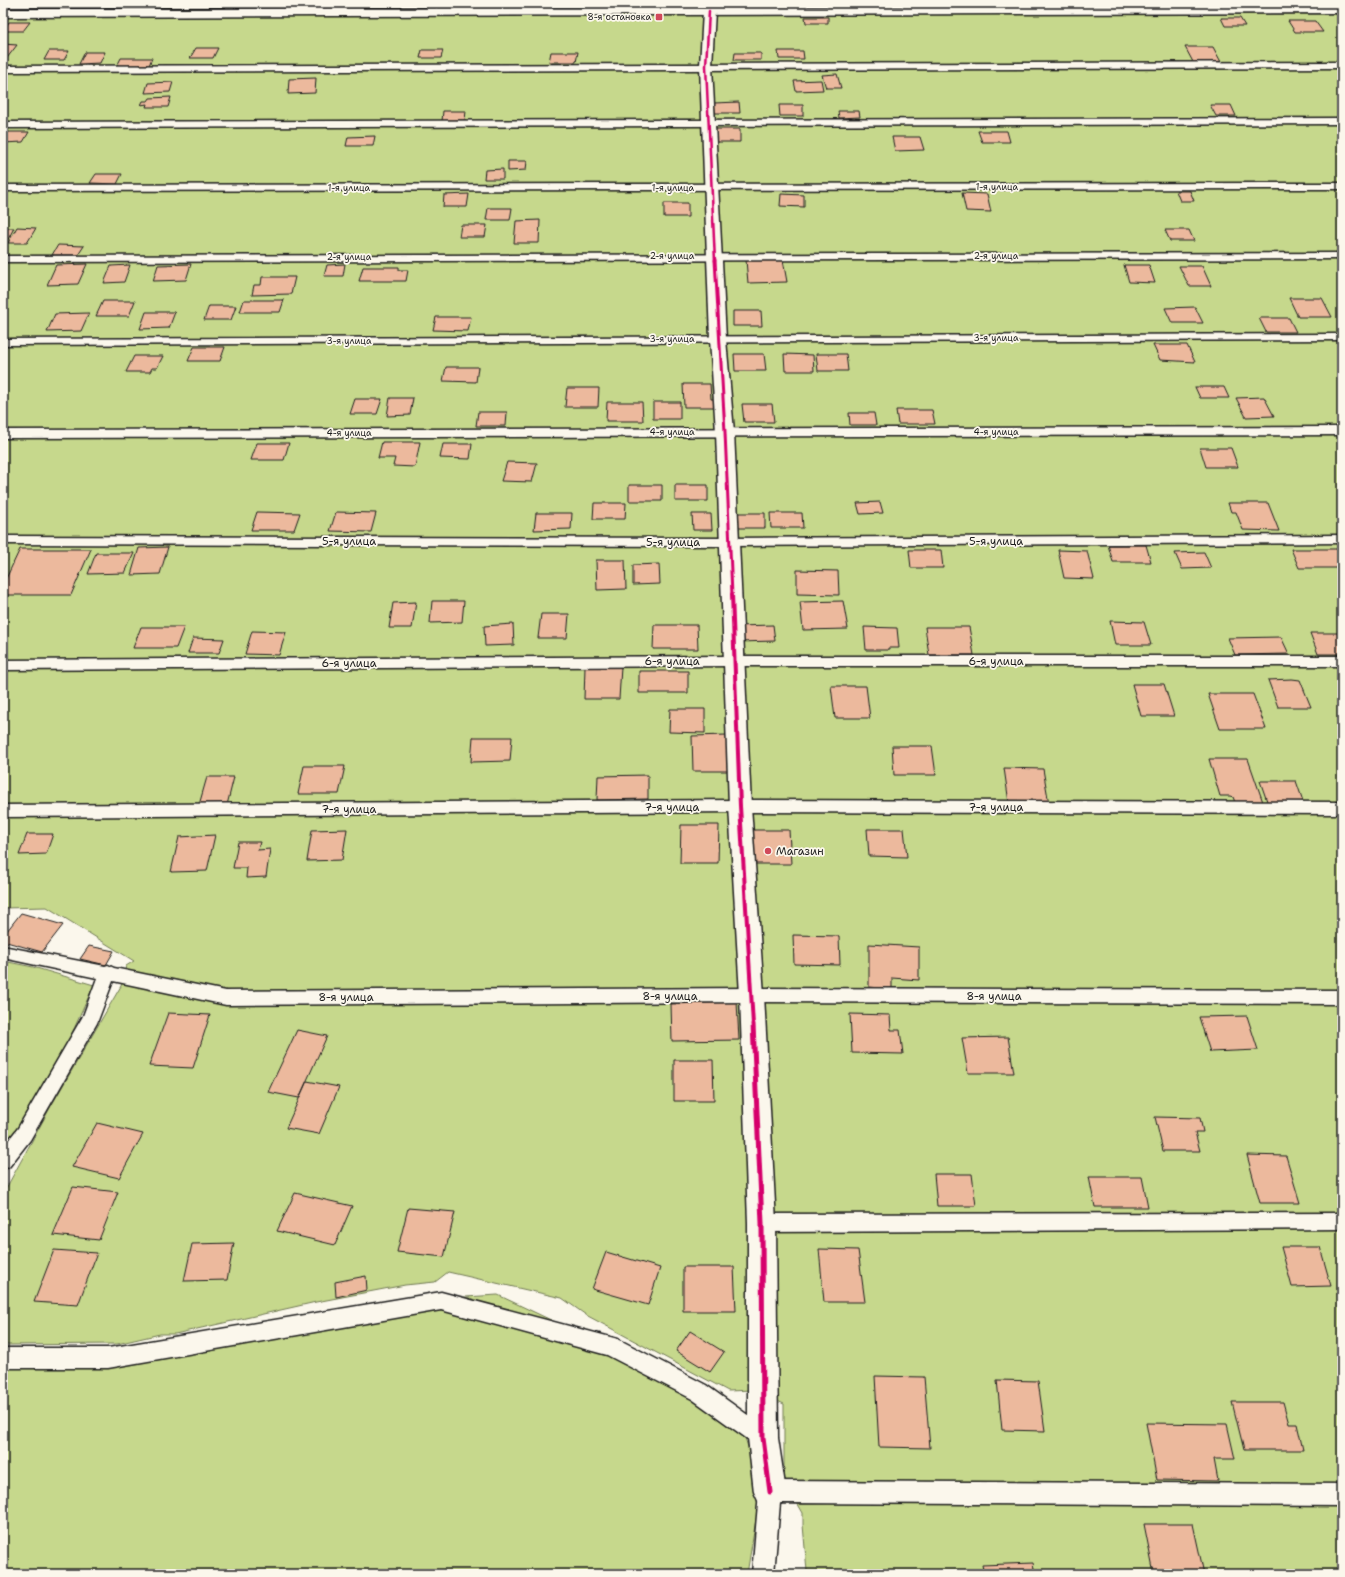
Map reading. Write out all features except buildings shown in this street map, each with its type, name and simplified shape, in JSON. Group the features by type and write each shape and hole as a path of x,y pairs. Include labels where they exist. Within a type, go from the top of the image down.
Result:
{"street":[{"path":"3,13 1342,9"},
{"path":"708,12 706,66 711,188 718,339 725,432 728,542 740,806 752,995 762,1223 763,1438 770,1492"}],"lane":[{"path":"3,69 1342,65"},
{"path":"3,125 1342,121"},
{"name":"1-я улица","path":"3,188 1342,186"},
{"name":"2-я улица","path":"3,259 715,256 1342,256"},
{"name":"3-я улица","path":"3,342 1342,337"},
{"name":"4-я улица","path":"3,434 1342,431"},
{"name":"5-я улица","path":"3,540 728,542 1342,540"},
{"name":"6-я улица","path":"3,665 734,660 1342,660"},
{"name":"7-я улица","path":"3,811 740,806 1342,808"},
{"name":"8-я улица","path":"3,952 108,972 226,998 752,995 1342,997"},
{"path":"3,1161 24,1134 91,1018 108,972"},
{"path":"762,1223 1342,1221"},
{"path":"3,1358 108,1358 441,1301 611,1346 699,1392 763,1438"},
{"path":"763,1574 770,1492 1342,1495"}],"green space":[{"path":"1342,14 1342,1574 810,1574 807,1571 803,1513 784,1480 784,1404 753,1390 728,1391 586,1315 562,1298 448,1272 435,1282 405,1285 316,1302 175,1334 160,1334 117,1344 3,1345 3,1194 51,1106 121,986 126,966 134,961 47,907 3,908 3,16"},
{"path":"3,961 33,967 94,985 65,1049 43,1091 18,1130 3,1148"},
{"path":"498,1295 610,1348 741,1426 760,1495 747,1574 3,1574 3,1364 149,1359 416,1300"}],"cycle path":[{"path":"709,11 706,66 718,339 725,432 740,806 752,995 762,1223 763,1438 770,1492"}],"place":[{"name":"8-я остановка","path":"659,17"},
{"name":"Магазин","path":"768,851"}]}
